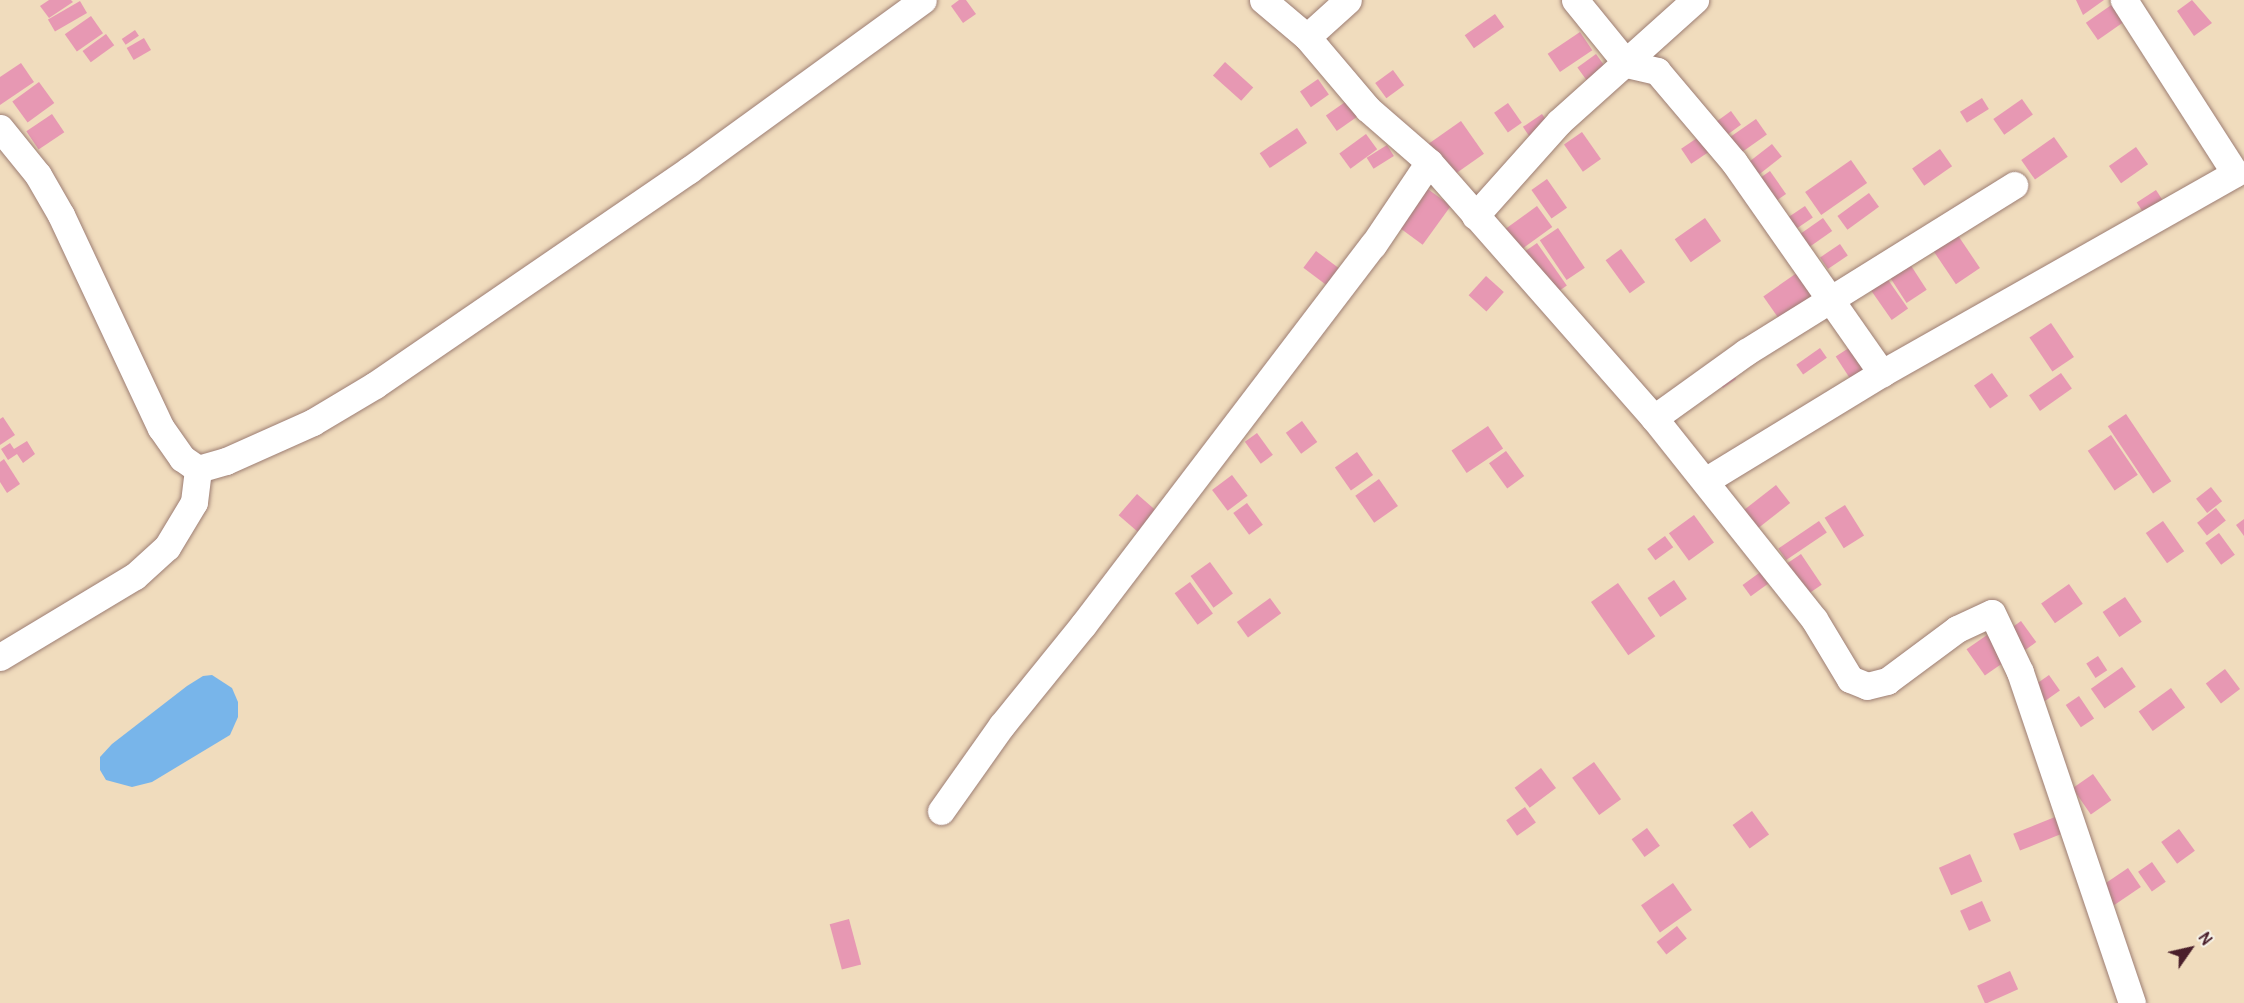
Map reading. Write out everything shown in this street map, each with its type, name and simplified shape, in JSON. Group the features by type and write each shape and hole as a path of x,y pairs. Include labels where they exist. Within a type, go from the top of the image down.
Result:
{"street":[{"path":"198,469 226,461 313,422 375,385 689,170 923,0"},
{"path":"1263,0 1307,37 1368,109 1429,162 1654,418 1814,619 1850,679 1867,686 1887,681 1957,629 1992,613 2020,672 2132,1003"},
{"path":"1307,37 1348,0"},
{"path":"1575,0 1627,64 1657,71 1734,162 1881,373"},
{"path":"1475,216 1559,122 1627,64 1695,0"},
{"path":"1705,481 1881,373 2044,284 2239,171 2124,0"},
{"path":"0,128 38,175 61,215 161,428 182,458 198,469"},
{"path":"942,811 1002,725 1083,625 1373,245 1429,162"},
{"path":"1654,418 1746,352 2014,185"},
{"path":"0,657 91,606 135,576 168,547 194,502 198,469"}],"water":[{"path":"212,675 232,688 238,702 238,717 230,735 152,782 132,787 106,780 100,770 100,757 112,744 187,686 203,676"}],"building":[{"path":"49,0 71,0 73,2 49,18 40,6"},
{"path":"959,0 966,0 976,14 963,23 951,6"},
{"path":"2076,0 2104,0 2083,15"},
{"path":"2192,0 2212,23 2194,36 2177,11"},
{"path":"80,1 87,13 55,32 48,20"},
{"path":"2117,1 2129,18 2098,40 2086,23"},
{"path":"1495,14 1504,27 1474,48 1465,35"},
{"path":"91,16 103,33 77,52 65,34"},
{"path":"135,30 139,36 126,45 122,39"},
{"path":"1580,32 1592,50 1560,72 1548,54"},
{"path":"106,34 114,45 91,62 83,51"},
{"path":"144,38 151,50 134,60 127,48"},
{"path":"1596,54 1610,73 1591,87 1577,68"},
{"path":"1225,62 1253,87 1241,101 1213,75"},
{"path":"21,63 34,82 0,105 0,77"},
{"path":"1393,70 1404,85 1386,98 1375,83"},
{"path":"1318,79 1329,95 1311,107 1300,92"},
{"path":"39,82 54,103 28,122 12,101"},
{"path":"1982,98 1989,109 1967,123 1960,112"},
{"path":"2022,99 2033,115 2004,135 1993,119"},
{"path":"1348,100 1359,116 1337,131 1326,115"},
{"path":"1508,103 1522,123 1508,132 1494,113"},
{"path":"1731,111 1741,125 1721,139 1711,126"},
{"path":"52,114 64,132 39,150 26,131"},
{"path":"1542,114 1548,123 1529,136 1523,127"},
{"path":"1756,119 1767,135 1741,153 1730,137"},
{"path":"1461,121 1484,154 1449,178 1426,146"},
{"path":"1297,128 1307,143 1270,168 1260,153"},
{"path":"1582,132 1601,159 1583,172 1564,145"},
{"path":"1706,132 1716,147 1691,164 1681,149"},
{"path":"1366,134 1377,149 1350,169 1339,153"},
{"path":"2054,137 2068,157 2035,180 2021,160"},
{"path":"1772,144 1782,157 1759,174 1749,162"},
{"path":"1387,145 1394,156 1374,169 1367,158"},
{"path":"2136,147 2148,164 2121,183 2109,166"},
{"path":"1940,149 1952,166 1924,186 1912,169"},
{"path":"1851,160 1867,183 1821,215 1805,192"},
{"path":"1770,171 1786,194 1770,205 1754,182"},
{"path":"1547,179 1567,208 1552,219 1531,190"},
{"path":"1425,187 1451,206 1423,245 1397,226"},
{"path":"2156,190 2167,207 2148,219 2137,203"},
{"path":"1869,193 1879,207 1847,230 1837,216"},
{"path":"1537,206 1552,227 1520,251 1505,230"},
{"path":"1805,206 1813,218 1790,233 1783,221"},
{"path":"1705,218 1721,241 1691,262 1675,239"},
{"path":"1823,218 1832,231 1802,252 1793,239"},
{"path":"1558,228 1585,268 1567,280 1540,240"},
{"path":"1957,234 1980,268 1956,284 1933,250"},
{"path":"1537,243 1567,286 1553,295 1523,253"},
{"path":"1840,244 1848,256 1828,269 1820,257"},
{"path":"1621,249 1645,282 1630,293 1606,260"},
{"path":"1316,251 1340,269 1327,286 1303,268"},
{"path":"1906,258 1927,290 1907,303 1886,271"},
{"path":"1801,270 1821,299 1783,325 1763,296"},
{"path":"1884,274 1908,308 1892,320 1868,285"},
{"path":"1486,276 1504,292 1486,311 1469,295"},
{"path":"2051,323 2074,357 2052,372 2029,338"},
{"path":"1855,344 1872,370 1853,383 1836,357"},
{"path":"1820,348 1827,358 1803,374 1796,365"},
{"path":"1730,370 1736,379 1723,388 1717,379"},
{"path":"1992,373 2008,396 1990,409 1974,386"},
{"path":"2061,373 2072,389 2040,411 2029,395"},
{"path":"2126,414 2171,481 2153,493 2108,426"},
{"path":"3,417 15,435 0,445 0,419"},
{"path":"1302,421 1317,442 1301,454 1286,433"},
{"path":"1488,426 1503,448 1467,473 1452,451"},
{"path":"1257,433 1273,455 1261,464 1245,442"},
{"path":"2111,435 2138,475 2115,490 2088,451"},
{"path":"27,441 35,454 23,463 17,454 8,460 1,449 10,443 14,449"},
{"path":"1506,451 1524,476 1507,488 1489,463"},
{"path":"1357,452 1373,475 1351,490 1335,467"},
{"path":"4,459 20,484 7,493 0,482 0,462"},
{"path":"1232,475 1248,496 1228,511 1212,490"},
{"path":"1379,479 1398,506 1374,523 1355,496"},
{"path":"1776,485 1790,503 1754,531 1740,513"},
{"path":"2211,487 2222,501 2207,513 2196,499"},
{"path":"1137,494 1158,512 1140,534 1119,515"},
{"path":"1247,503 1263,525 1249,535 1233,513"},
{"path":"1845,505 1864,536 1844,548 1825,518"},
{"path":"2216,508 2226,521 2207,535 2197,523"},
{"path":"1694,515 1714,543 1689,561 1669,533"},
{"path":"2244,519 2244,536 2236,525"},
{"path":"1819,521 1827,533 1786,560 1778,548"},
{"path":"2163,521 2184,551 2167,563 2146,533"},
{"path":"2219,533 2235,555 2221,565 2205,543"},
{"path":"1665,536 1673,547 1655,560 1647,549"},
{"path":"1801,554 1822,585 1808,594 1787,564"},
{"path":"1210,562 1233,594 1214,608 1191,576"},
{"path":"1766,568 1774,579 1751,596 1743,585"},
{"path":"1674,580 1687,599 1660,617 1647,598"},
{"path":"1190,582 1213,614 1198,625 1175,593"},
{"path":"1618,583 1655,636 1628,655 1591,602"},
{"path":"2069,584 2083,604 2055,623 2041,604"},
{"path":"2125,597 2142,622 2119,637 2103,612"},
{"path":"1270,598 1281,613 1248,637 1237,622"},
{"path":"2021,621 2036,642 2024,651 2009,630"},
{"path":"1987,635 2005,661 1985,676 1967,649"},
{"path":"2098,656 2107,670 2096,678 2086,664"},
{"path":"2122,667 2136,687 2105,708 2091,689"},
{"path":"2225,669 2240,689 2221,703 2206,683"},
{"path":"2049,675 2060,691 2044,701 2033,686"},
{"path":"2171,688 2185,707 2153,731 2139,712"},
{"path":"2079,696 2094,718 2081,727 2066,705"},
{"path":"1594,762 1621,799 1599,815 1572,778"},
{"path":"1541,768 1556,788 1530,808 1515,788"},
{"path":"2093,774 2111,800 2091,815 2073,788"},
{"path":"1525,807 1536,823 1517,836 1506,820"},
{"path":"1752,811 1769,834 1750,849 1733,825"},
{"path":"2055,817 2062,834 2020,851 2013,834"},
{"path":"1647,828 1660,846 1645,857 1632,839"},
{"path":"2179,829 2195,851 2177,864 2161,842"},
{"path":"1970,854 1982,881 1951,895 1939,868"},
{"path":"2152,862 2166,882 2152,891 2138,872"},
{"path":"2128,868 2141,887 2111,907 2098,888"},
{"path":"1673,883 1692,910 1660,932 1641,905"},
{"path":"1982,901 1991,921 1969,931 1960,911"},
{"path":"849,919 861,964 842,970 830,924"},
{"path":"1677,926 1687,939 1666,955 1657,942"},
{"path":"2010,971 2018,989 1985,1003 1977,986"}]}
